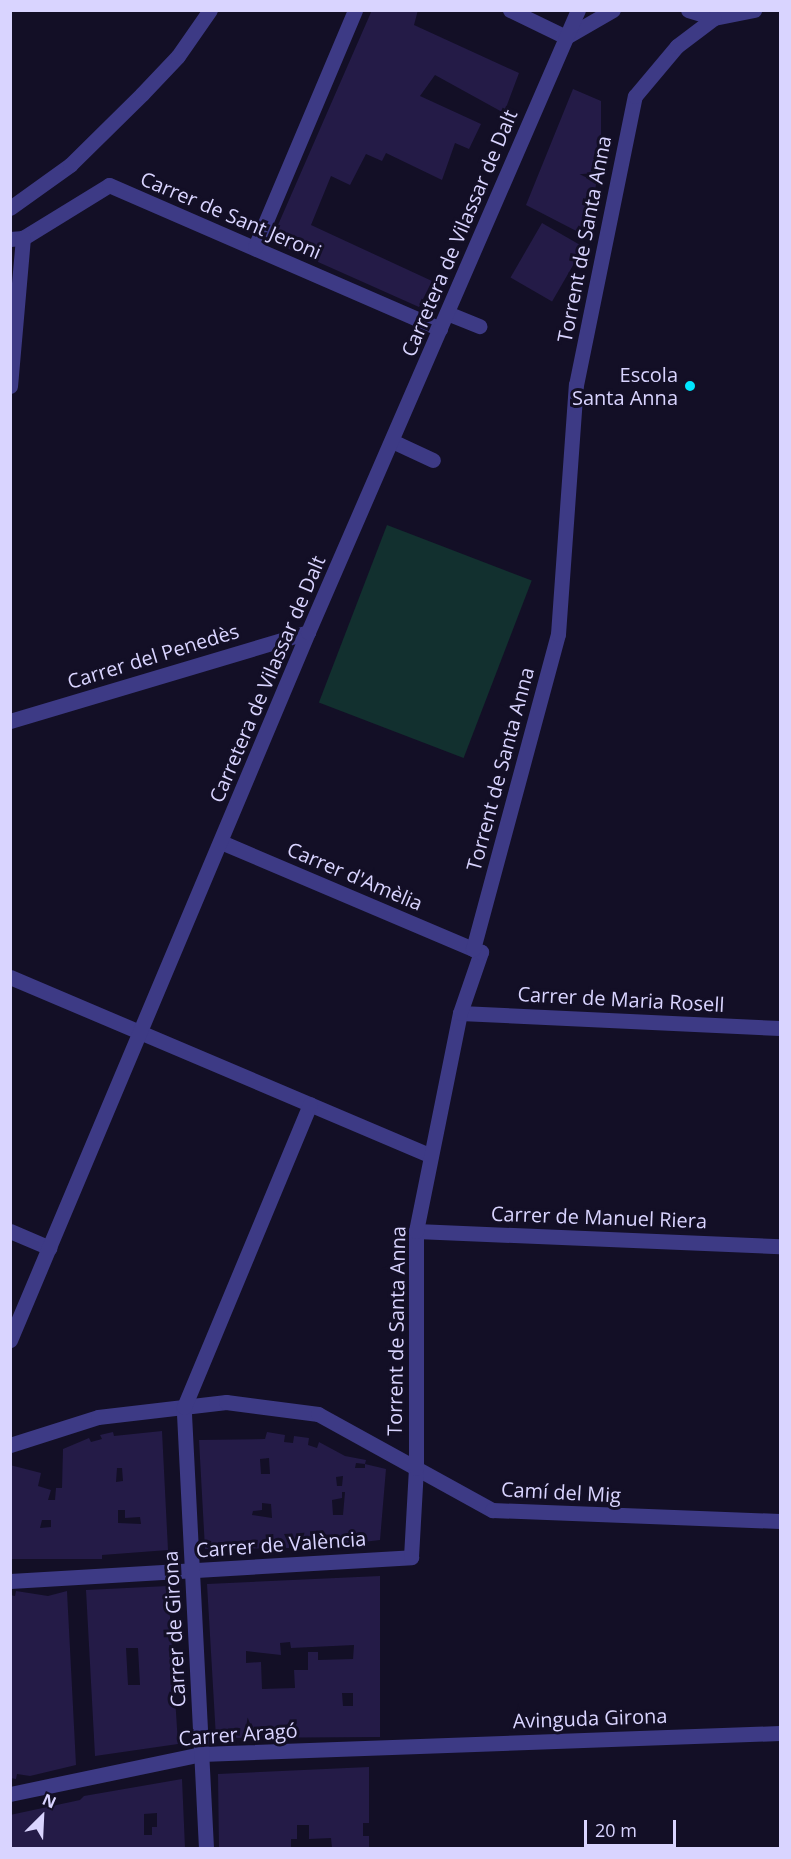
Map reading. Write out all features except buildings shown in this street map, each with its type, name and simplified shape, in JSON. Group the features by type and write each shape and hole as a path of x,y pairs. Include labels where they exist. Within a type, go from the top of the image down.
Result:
{"street":[{"path":"10,208 70,165 126,110 178,56 210,10"},
{"path":"255,247 355,10"},
{"path":"510,10 566,37 613,10"},
{"name":"Carretera de Vilassar de Dalt","path":"10,1340 308,632 578,10"},
{"path":"688,10 714,18 754,10"},
{"name":"Torrent de Santa Anna","path":"411,1557 416,1468 416,1231 460,1013 481,952 473,949 558,634 576,385 635,96 677,46 714,18"},
{"name":"Carrer de Sant Jeroni","path":"16,238 109,185 441,329"},
{"path":"10,386 16,238"},
{"path":"447,313 480,326"},
{"path":"392,441 433,460"},
{"name":"Carrer del Penedès","path":"10,721 308,632"},
{"name":"Carrer d'Amèlia","path":"221,842 473,949"},
{"path":"10,977 431,1156"},
{"name":"Carrer de Maria Rosell","path":"460,1013 780,1028"},
{"path":"184,1407 310,1104"},
{"path":"10,1231 50,1248"},
{"name":"Carrer de Manuel Riera","path":"416,1231 780,1246"},
{"name":"Camí del Mig","path":"10,1445 98,1417 226,1402 318,1414 492,1510 780,1521"},
{"name":"Carrer de Girona","path":"184,1407 206,1848"},
{"name":"Carrer de València","path":"10,1581 411,1557"},
{"name":"Avinguda Girona","path":"401,1746 780,1733"},
{"name":"Carrer Aragó","path":"10,1794 201,1754 401,1746"}],"green space":[{"path":"387,525 532,581 464,758 319,702"}],"place":[{"name":"Escola Santa Anna","path":"690,386"}]}
